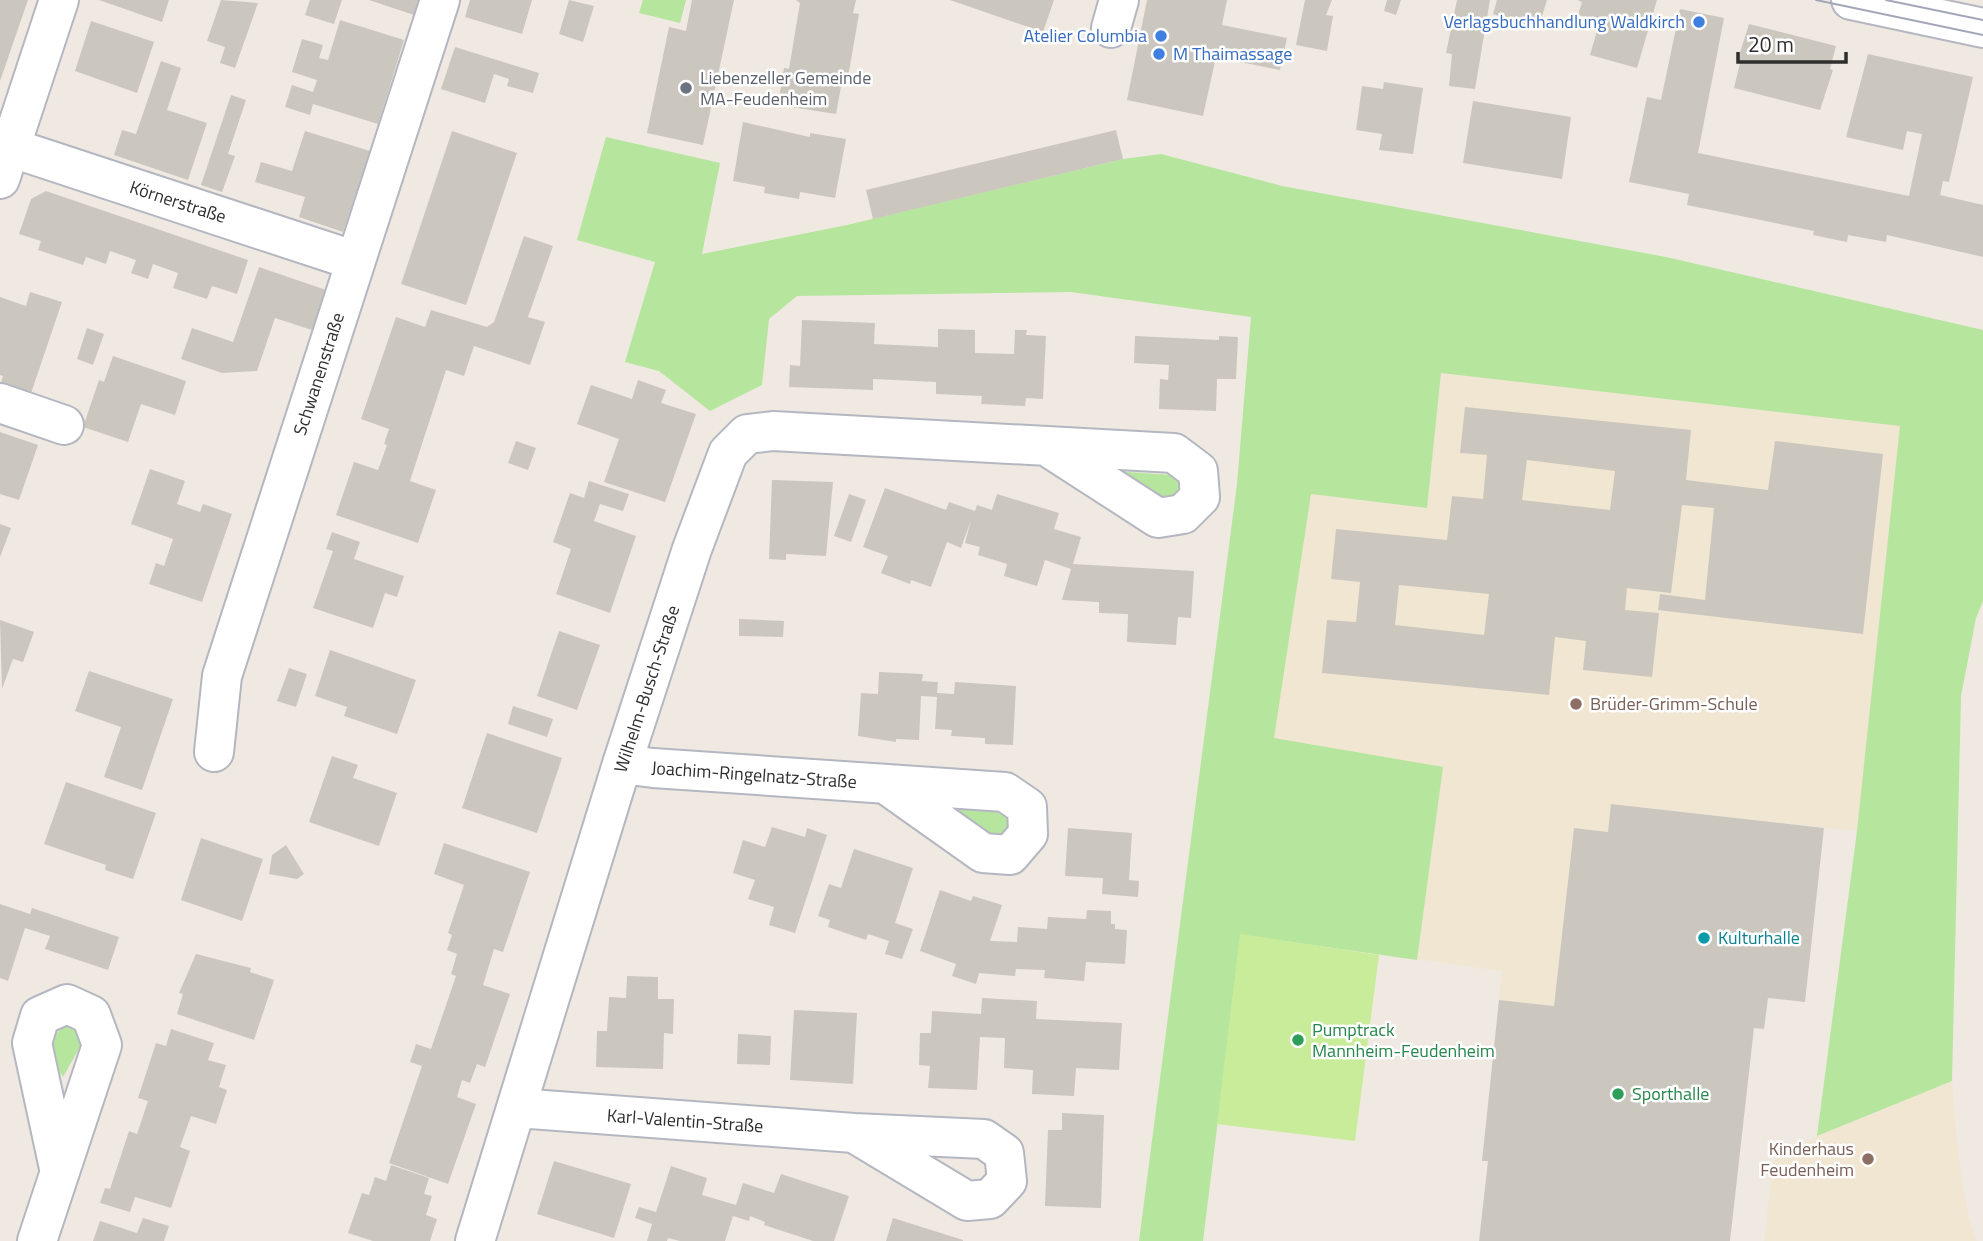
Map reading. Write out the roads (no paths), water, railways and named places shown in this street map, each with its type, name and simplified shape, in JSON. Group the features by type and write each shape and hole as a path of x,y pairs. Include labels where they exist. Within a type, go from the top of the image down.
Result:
{"street":[{"path":"3,156 60,0"},
{"name":"Schwanenstraße","path":"214,752 222,676 440,0"},
{"path":"1851,0 1983,28"},
{"name":"Körnerstraße","path":"3,156 356,261"},
{"path":"0,403 64,425"},
{"name":"Wilhelm-Busch-Straße","path":"475,1241 622,764 692,549 728,453 747,434 773,431 1048,447"},
{"name":"Joachim-Ringelnatz-Straße","path":"622,764 887,785"},
{"name":"Karl-Valentin-Straße","path":"517,1108 854,1133"},
{"path":"37,1241 59,1168"}],"tram line":[{"path":"1816,0 1983,35"},
{"path":"1886,0 1983,20"}],"place":[{"name":"Verlagsbuchhandlung Waldkirch","path":"1699,22"},
{"name":"Atelier Columbia","path":"1161,36"},
{"name":"M Thaimassage","path":"1159,54"},
{"name":"Liebenzeller Gemeinde MA-Feudenheim","path":"686,88"},
{"name":"Brüder-Grimm-Schule","path":"1576,704"},
{"name":"Kulturhalle","path":"1704,938"},
{"name":"Pumptrack Mannheim-Feudenheim","path":"1298,1040"},
{"name":"Sporthalle","path":"1618,1094"},
{"name":"Kinderhaus Feudenheim","path":"1868,1159"}]}
